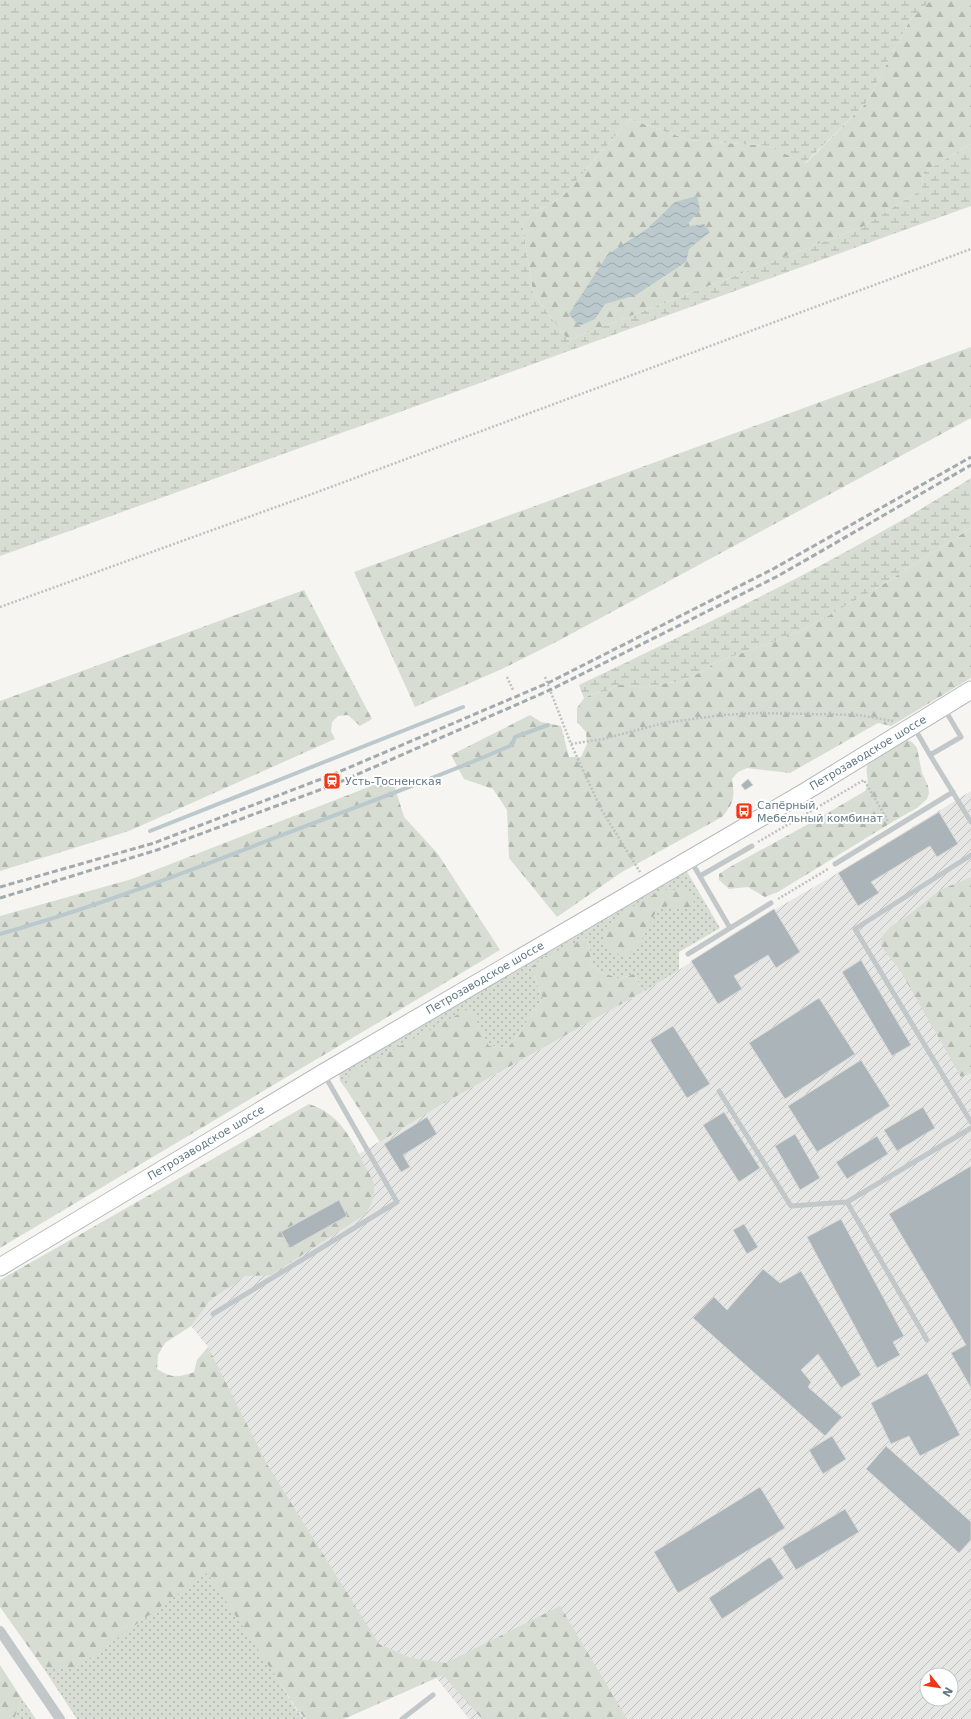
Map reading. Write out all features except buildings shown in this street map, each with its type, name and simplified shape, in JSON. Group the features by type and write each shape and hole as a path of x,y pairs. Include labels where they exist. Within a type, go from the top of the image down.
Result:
{"main road":[{"name":"Петрозаводское шоссе","path":"0,1267 323,1073 802,793 971,690"}],"street":[{"path":"0,1631 60,1719"}],"lane":[{"path":"930,755 961,737 944,707"},
{"path":"913,726 971,822"},
{"path":"835,864 953,792"},
{"path":"700,876 752,846"},
{"path":"971,855 855,929 971,1122"},
{"path":"689,858 730,928"},
{"path":"688,954 771,903"},
{"path":"213,1314 397,1202 323,1073"},
{"path":"719,1091 791,1206 848,1202 971,1128"},
{"path":"848,1202 926,1340"},
{"path":"402,1719 433,1695"}],"path":[{"path":"0,608 312,494 971,249"},
{"path":"507,677 513,690"},
{"path":"545,677 571,744 601,809 647,883"},
{"path":"571,744 609,738 664,723 722,715 759,713 859,715 880,718 913,726"},
{"path":"752,846 864,780 893,829"},
{"path":"771,903 835,864"}],"shaded area":[{"path":"971,791 971,1719 469,1719 430,1670 341,1719 304,1719 297,1711 264,1657 259,1454 208,1347 191,1326 158,1274 439,1106 643,992 731,935 838,873"}],"green space":[{"path":"0,0 931,0 910,20 866,103 805,163 768,146 689,140 630,119 563,196 522,221 533,293 568,340 862,227 921,190 924,172 971,144 971,206 0,556"},
{"path":"931,0 971,0 971,144 924,172 921,190 862,227 568,340 533,293 522,221 563,196 630,119 689,140 768,146 806,163 866,103 910,20"},
{"path":"971,347 971,418 558,641 502,669 415,707 354,572"},
{"path":"971,478 971,528 882,585 805,629 714,663 705,670 680,682 642,688 630,685 617,685 607,691 595,693 584,698 579,685 778,588 876,535"},
{"path":"971,528 971,678 891,726 878,723 790,773 747,768 738,772 732,779 733,800 722,817 622,872 557,917 509,858 507,810 493,789 464,779 451,755 530,715 541,722 561,726 569,757 581,757 587,744 586,732 577,722 577,708 584,698 595,693 607,691 617,685 630,685 642,688 680,682 705,670 714,663 805,629 882,585"},
{"path":"304,590 372,719 360,726 348,715 338,716 332,722 331,731 335,739 129,831 0,871 0,701"},
{"path":"907,740 912,742 917,748 922,773 928,786 929,793 927,799 917,808 778,892 765,897 748,887 729,889 719,880 719,874 728,868 865,791 868,784 867,766 873,757 896,744"},
{"path":"392,778 404,817 438,854 500,950 0,1248 0,916 132,879"},
{"path":"686,870 720,928 679,952 679,970 643,992 634,974 619,979 600,971 591,964 590,949 586,938 531,967 543,999 508,1048 489,1046 470,1009 350,1074 346,1089 340,1081 339,1070"},
{"path":"971,877 971,1073 961,1077 901,972 881,946 882,937 890,927 910,914 940,890"},
{"path":"682,887 687,891 695,904 682,908 675,908 668,905 657,910 638,946 628,955 621,956 606,944 604,939 605,932 610,924 618,917 664,889 671,891"},
{"path":"586,938 590,949 591,964 600,971 619,979 634,974 643,992 439,1106 380,1142 346,1089 349,1074 470,1008 489,1046 508,1048 543,999 531,967 546,956"},
{"path":"309,1104 329,1114 343,1128 355,1146 373,1180 374,1193 366,1214 271,1275 245,1276 211,1299 191,1326 165,1343 158,1355 157,1369 175,1376 194,1372 197,1360 208,1347 267,1464 379,1644 411,1658 446,1663 560,1606 627,1719 482,1719 443,1675 344,1719 306,1719 298,1710 207,1573 83,1663 69,1669 44,1669 0,1607 0,1280"},
{"path":"207,1572 264,1657 297,1711 304,1719 77,1719 44,1669 69,1669"},
{"path":"0,1665 22,1699 14,1719 0,1719"},
{"path":"22,1699 36,1719 14,1719"}],"water":[{"path":"697,196 700,210 685,227 704,224 710,232 689,249 686,262 636,295 605,304 595,319 579,326 569,314 608,254 647,229 675,202"}],"waterway":[{"path":"150,831 463,707"},
{"path":"0,934 142,888 398,792 512,745 515,737 548,725"}],"railway":[{"path":"0,887 154,843 329,776 548,683 773,569 971,457"},
{"path":"0,898 157,850 333,785 550,690 778,576 971,465"}],"place":[{"name":"Усть-Тосненская","path":"332,781"},
{"name":"Сапёрный, Мебельный комбинат","path":"744,811"}]}
